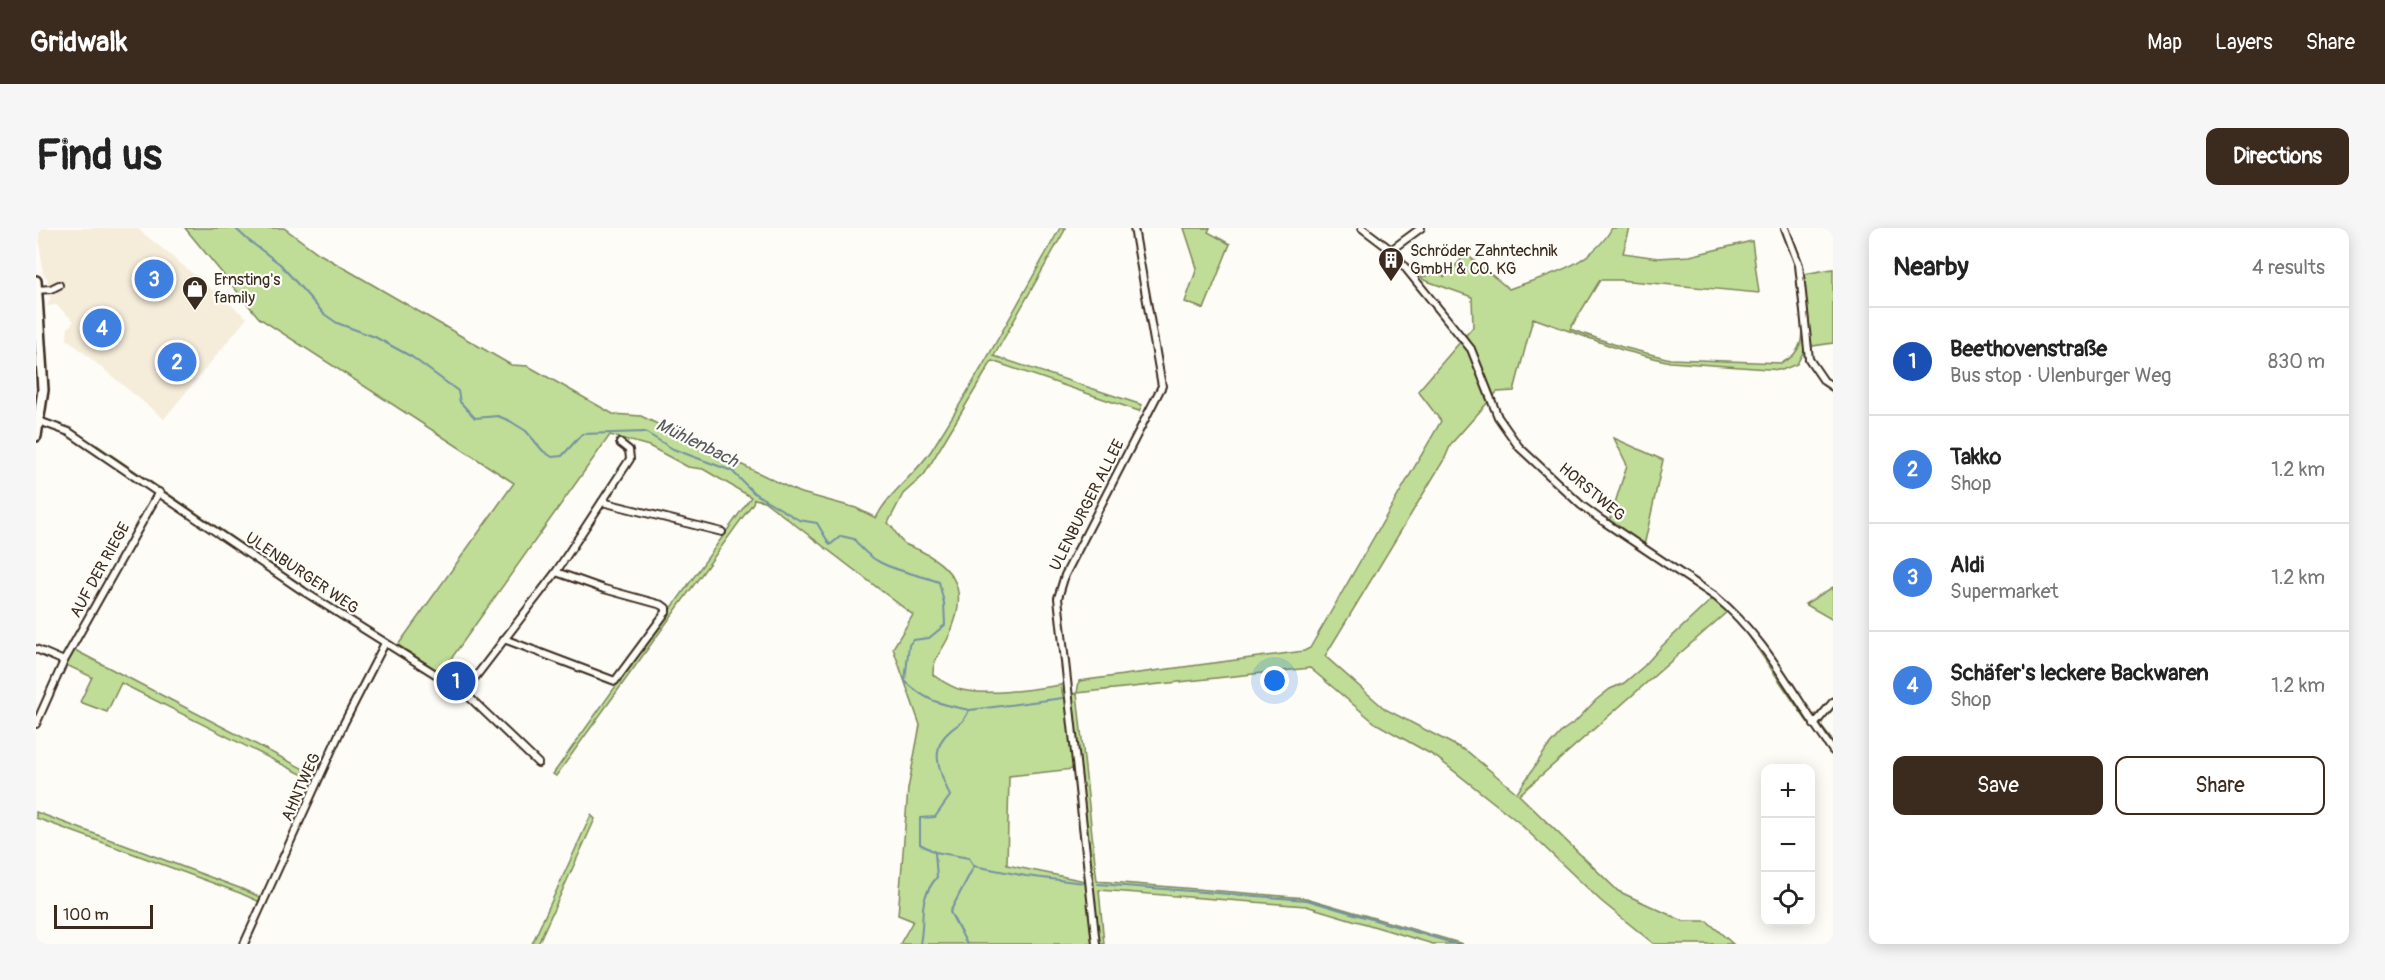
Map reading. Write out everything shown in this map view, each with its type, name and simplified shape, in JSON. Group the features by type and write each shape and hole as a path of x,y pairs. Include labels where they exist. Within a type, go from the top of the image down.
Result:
{"main road":[{"path":"36,281 42,367 36,436"}],"street":[{"name":"ULENBURGER ALLEE","path":"1096,944 1058,598 1065,575 1162,386 1134,228"},
{"name":"HORSTWEG","path":"1362,228 1391,250 1471,349 1498,417 1519,447 1591,512 1716,597 1734,612 1764,649 1833,751"},
{"path":"1391,250 1421,228"},
{"path":"1785,228 1799,265 1809,359 1824,381 1833,387"},
{"path":"36,290 51,289 59,285"},
{"name":"ULENBURGER WEG","path":"39,421 69,432 303,591 464,692 538,763"},
{"path":"464,692 555,572 630,459 629,450 620,443"},
{"name":"AUF DER RIEGE","path":"36,724 64,661 159,492"},
{"path":"602,502 723,532"},
{"path":"504,639 615,681 666,612 666,608 555,572"},
{"name":"AHNTWEG","path":"244,944 344,723 385,643"},
{"path":"36,649 64,661"},
{"path":"1814,725 1833,702"}],"shaded area":[{"path":"38,228 137,228 247,318 164,419 67,339 68,328 74,321 56,305 47,306 50,299 47,278 43,274"}],"green space":[{"path":"185,228 284,228 318,253 511,365 528,366 613,414 641,416 798,492 856,508 876,518 888,500 931,451 981,369 1060,228 1066,228 994,356 1142,405 1139,411 992,361 924,475 903,494 888,523 905,544 935,559 945,568 953,577 957,587 958,610 948,638 936,660 933,675 955,688 974,692 1012,691 1061,685 1063,696 1077,693 1097,881 1306,898 1463,944 1433,944 1306,906 1099,890 1104,944 900,944 913,921 898,915 908,789 920,725 893,648 913,615 764,501 754,499 556,776 553,774 751,497 703,469 688,467 649,446 610,435 441,673 398,645 514,483 259,318","holes":["1073,769 1085,881 1007,865 1009,776"]},
{"path":"1184,228 1210,228 1208,232 1230,244 1204,309 1185,302 1197,268"},
{"path":"1612,228 1630,228 1623,253 1658,258 1690,256 1752,241 1759,293 1600,280 1570,329 1622,347 1670,359 1782,363 1795,354 1802,337 1801,315 1804,315 1797,275 1833,269 1833,343 1806,347 1797,364 1782,370 1670,362 1622,350 1533,318 1514,391 1497,392 1451,444 1445,458 1325,656 1385,709 1468,752 1517,793 1547,748 1562,731 1576,721 1596,700 1610,689 1624,683 1644,666 1713,598 1595,519 1565,494 1571,492 1609,522 1627,465 1614,438 1663,460 1644,546 1718,595 1737,611 1812,715 1817,714 1833,697 1833,709 1823,720 1821,726 1833,741 1833,755 1806,720 1740,623 1728,611 1519,795 1618,891 1683,921 1707,921 1733,944 1654,944 1601,901 1517,821 1436,757 1375,723 1310,668 1077,693 1079,681 1304,651 1310,648 1441,421 1418,391 1473,327 1472,297 1421,277 1439,273 1445,277 1466,254 1509,289 1567,268 1592,252"},
{"path":"97,445 305,587 301,593 93,452"},
{"path":"1833,587 1833,620 1805,604"},
{"path":"69,647 319,777 317,782 121,683 107,712 80,702 92,677 60,662"},
{"path":"36,812 262,898 260,902 36,818"},
{"path":"591,815 595,819 538,944 532,944"}],"waterway":[{"name":"Mühlenbach","path":"235,228 280,264 324,314 337,323 375,337 412,357 458,391 460,402 475,418 498,416 510,421 526,431 543,451 552,457 562,456 582,434 645,432 673,449 732,471 754,493 799,520 817,523 830,545 841,536 854,539 862,549 881,563 939,582 944,603 945,625 929,638 913,640 909,645 905,681 920,694 935,701 969,710 963,721 951,730 939,745 938,762 950,796 935,817 920,818 920,844 935,852 969,858 974,866 950,912 967,944"},
{"path":"970,710 1063,698"},
{"path":"920,944 926,894 937,877 935,853"},
{"path":"974,866 1026,876 1084,883"},
{"path":"1098,884 1307,900 1456,944"}],"place":[{"name":"Aldi","path":"154,279"},
{"name":"Schröder Zahntechnik GmbH & CO. KG","path":"1391,283"},
{"name":"Ernsting's family","path":"195,312"},
{"name":"Schäfer's leckere Backwaren","path":"102,328"},
{"name":"Takko","path":"177,362"},
{"name":"Beethovenstraße","path":"456,681"}]}
